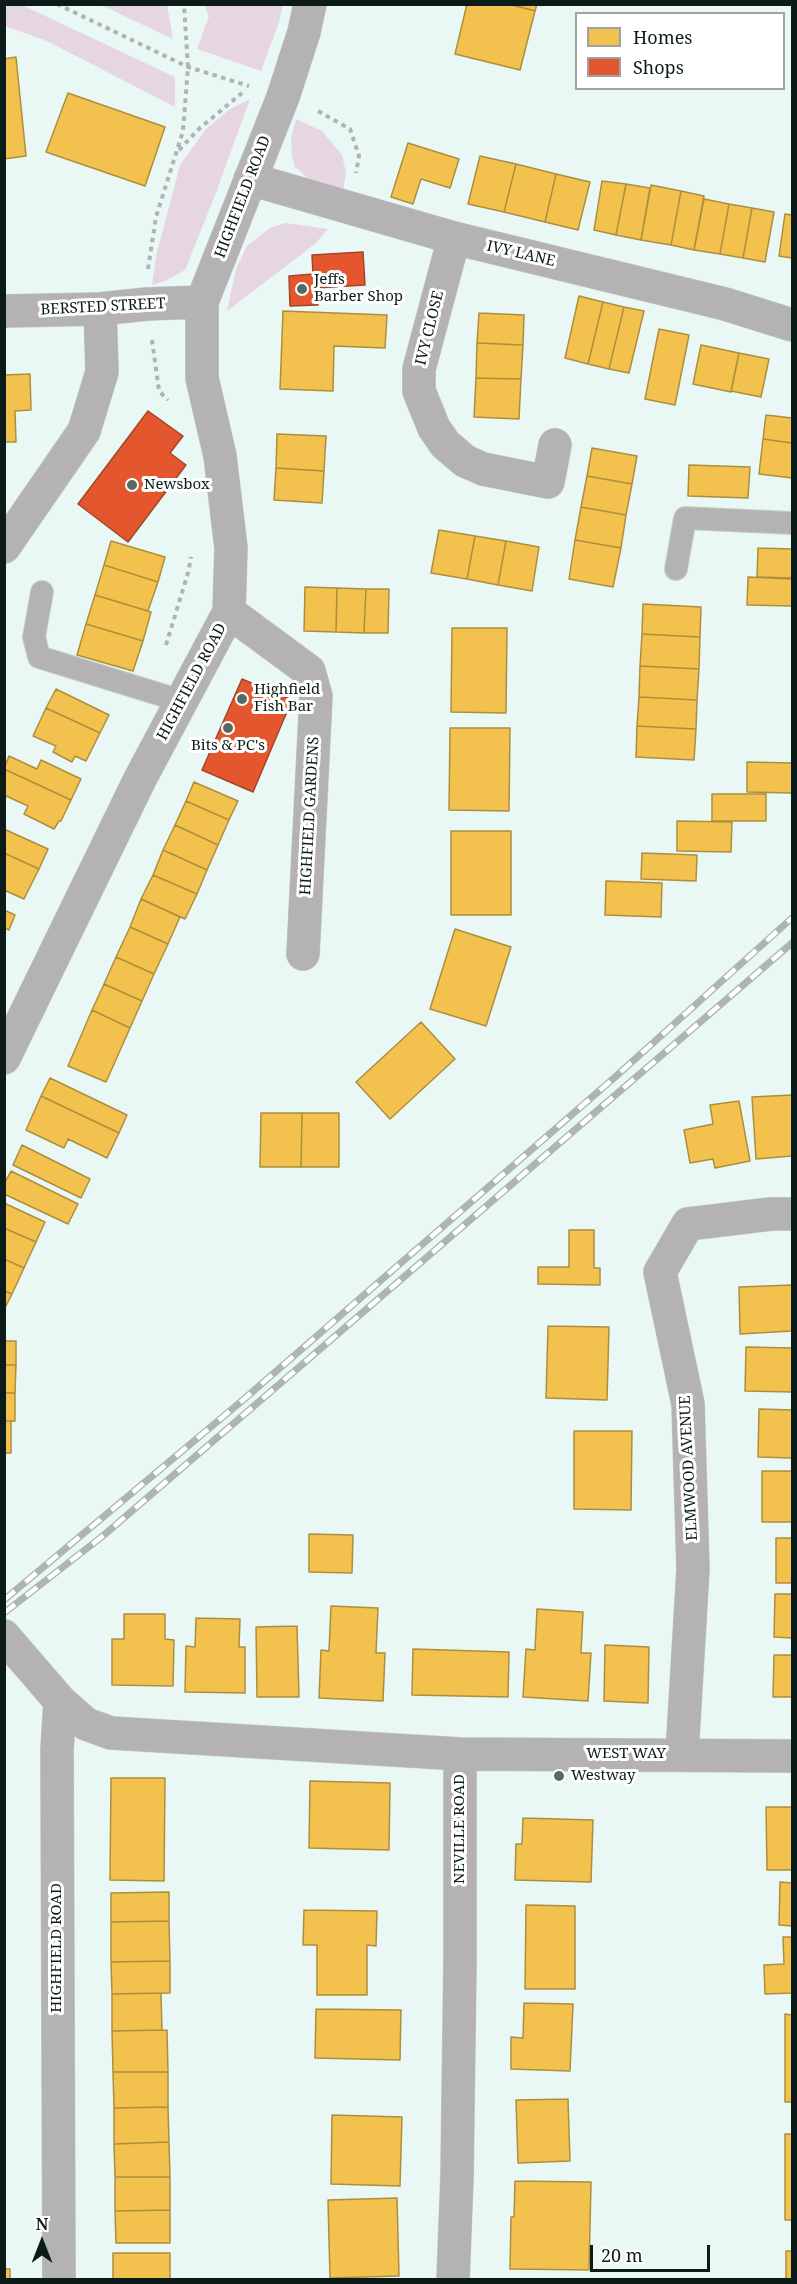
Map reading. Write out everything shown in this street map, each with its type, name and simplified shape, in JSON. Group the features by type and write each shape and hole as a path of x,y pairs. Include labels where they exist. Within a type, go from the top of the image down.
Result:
{"street":[{"name":"HIGHFIELD ROAD","path":"4,1058 140,779 229,612 231,548 220,456 202,378 202,302 283,97 304,32 310,4"},
{"name":"IVY LANE","path":"250,179 454,238 725,304 792,325"},
{"name":"IVY CLOSE","path":"454,238 419,369 419,391 434,429 445,444 465,461 483,469 549,482 555,445"},
{"name":"BERSTED STREET","path":"4,311 100,309 202,302"},
{"path":"4,547 84,431 102,372 100,309"},
{"name":"HIGHFIELD GARDENS","path":"229,612 309,671 316,696 303,954"},
{"name":"ELMWOOD AVENUE","path":"682,1755 693,1569 688,1404 660,1272 688,1224 771,1214 792,1214"},
{"path":"8,1641 60,1701"},
{"name":"HIGHFIELD ROAD","path":"59,2280 57,1750 60,1701"},
{"name":"NEVILLE ROAD","path":"60,1701 86,1724 111,1733 460,1754 460,2007 453,2280"},
{"name":"WEST WAY","path":"460,1754 792,1756"}],"lane":[{"path":"676,569 686,518 792,523"},
{"path":"42,592 34,637 39,657 181,701"}],"path":[{"path":"57,4 188,67 250,87 200,128 178,150"},
{"path":"148,271 156,217 183,131 188,67 184,4"},
{"path":"315,109 350,129 359,156 356,177"},
{"path":"151,330 159,391 174,406"},
{"path":"149,691 174,624 191,553"}],"shaded area":[{"path":"5,4 22,5 175,77 175,107 47,41 5,26"},
{"path":"101,5 167,5 173,39"},
{"path":"204,5 283,5 261,71 197,49 209,16"},
{"path":"250,99 185,270 152,285 156,256 180,165 206,129 230,109"},
{"path":"296,119 322,131 342,155 346,173 343,191 311,181 295,167 291,137"},
{"path":"285,223 328,229 315,244 227,311 236,269 247,246 270,228"}],"building: Homes":[{"path":"467,4 509,4 535,11 520,70 455,54"},
{"path":"508,4 537,4 535,11"},
{"path":"16,57 26,156 4,159 4,59"},
{"path":"68,93 165,127 145,186 46,152"},
{"path":"408,143 459,159 450,188 421,179 413,204 391,197"},
{"path":"480,156 516,164 504,212 468,204"},
{"path":"516,164 556,174 545,222 504,212"},
{"path":"556,174 590,182 578,230 545,222"},
{"path":"602,181 626,184 616,235 594,230"},
{"path":"626,184 650,188 641,240 616,235"},
{"path":"651,185 681,191 671,245 641,240"},
{"path":"681,191 704,196 694,250 671,245"},
{"path":"704,199 729,204 720,254 694,250"},
{"path":"729,204 752,208 743,258 720,254"},
{"path":"752,208 774,212 765,262 743,258"},
{"path":"785,214 792,215 792,258 779,256"},
{"path":"579,296 603,302 588,364 565,358"},
{"path":"603,302 624,307 609,369 588,364"},
{"path":"624,307 644,311 629,373 609,369"},
{"path":"283,311 387,315 385,348 334,346 333,391 280,389"},
{"path":"479,313 524,315 523,345 477,343"},
{"path":"659,329 689,335 675,405 645,399"},
{"path":"477,343 523,345 521,379 476,378"},
{"path":"701,345 739,353 731,392 693,384"},
{"path":"739,353 769,359 761,397 731,391"},
{"path":"30,374 31,410 15,411 16,442 4,442 4,375"},
{"path":"476,378 521,379 519,419 474,417"},
{"path":"766,415 792,418 792,443 763,439"},
{"path":"277,434 326,436 324,471 276,468"},
{"path":"763,439 792,443 792,478 759,474"},
{"path":"592,448 637,456 632,484 587,476"},
{"path":"689,465 750,467 748,498 688,496"},
{"path":"276,468 324,471 322,503 274,500"},
{"path":"587,476 632,484 626,515 581,507"},
{"path":"581,507 626,515 621,548 575,540"},
{"path":"439,530 475,536 467,579 431,573"},
{"path":"475,536 506,541 498,585 467,579"},
{"path":"575,540 621,548 613,587 569,579"},
{"path":"111,541 165,557 158,582 104,565"},
{"path":"506,541 539,547 532,591 498,585"},
{"path":"758,548 792,549 792,578 757,577"},
{"path":"104,565 158,582 148,611 95,595"},
{"path":"748,577 792,579 792,606 747,605"},
{"path":"305,587 337,588 336,632 304,631"},
{"path":"337,588 366,589 364,633 336,632"},
{"path":"366,589 389,589 388,633 364,633"},
{"path":"95,595 151,612 143,641 86,624"},
{"path":"643,604 701,607 700,637 642,634"},
{"path":"86,624 143,641 133,671 77,655"},
{"path":"452,628 507,628 506,713 451,712"},
{"path":"642,634 700,637 699,669 640,666"},
{"path":"640,666 699,669 697,700 639,697"},
{"path":"56,689 109,715 100,733 46,708"},
{"path":"639,697 697,700 696,729 637,726"},
{"path":"46,708 100,733 86,761 75,756 72,762 53,752 56,746 33,736"},
{"path":"637,726 696,729 694,760 636,757"},
{"path":"450,728 510,728 509,811 449,810"},
{"path":"9,756 37,769 41,760 81,779 71,800 4,769"},
{"path":"747,762 792,763 792,793 747,792"},
{"path":"4,769 71,800 61,821 54,829 24,814 28,806 4,795"},
{"path":"194,782 238,801 229,820 186,801"},
{"path":"712,794 766,794 766,821 712,821"},
{"path":"186,801 229,820 218,845 175,825"},
{"path":"677,821 732,822 731,852 677,851"},
{"path":"175,825 218,845 207,870 163,850"},
{"path":"4,829 48,849 39,869 4,853"},
{"path":"451,831 511,831 511,915 451,915"},
{"path":"163,850 207,870 197,894 153,875"},
{"path":"4,853 39,869 24,899 4,890"},
{"path":"642,853 697,855 696,881 641,879"},
{"path":"153,875 197,894 185,919 141,899"},
{"path":"606,881 662,883 661,917 605,915"},
{"path":"141,899 180,917 168,944 130,927"},
{"path":"4,910 15,915 9,930 4,928"},
{"path":"130,927 168,944 154,974 116,957"},
{"path":"455,929 511,947 486,1026 430,1009"},
{"path":"116,957 154,974 142,1001 104,984"},
{"path":"104,984 142,1001 130,1028 92,1010"},
{"path":"92,1010 130,1028 106,1082 68,1066"},
{"path":"421,1022 455,1059 390,1119 356,1082"},
{"path":"50,1078 127,1115 119,1133 41,1096"},
{"path":"792,1095 792,1156 756,1159 752,1097"},
{"path":"41,1096 119,1133 107,1158 68,1139 64,1148 26,1130"},
{"path":"739,1101 750,1161 715,1168 713,1159 690,1163 684,1130 713,1124 710,1105"},
{"path":"261,1113 302,1113 301,1167 260,1167"},
{"path":"302,1113 339,1113 339,1167 301,1167"},
{"path":"22,1145 90,1179 81,1198 13,1165"},
{"path":"11,1171 78,1204 68,1224 4,1194 4,1184"},
{"path":"4,1203 45,1222 36,1242 4,1228"},
{"path":"4,1228 36,1242 24,1268 4,1259"},
{"path":"569,1230 594,1230 594,1268 600,1268 600,1285 538,1284 538,1267 569,1267"},
{"path":"4,1259 24,1268 12,1294 4,1291"},
{"path":"792,1285 792,1331 740,1334 739,1287"},
{"path":"4,1291 12,1294 4,1310"},
{"path":"548,1326 609,1327 607,1400 546,1398"},
{"path":"4,1341 16,1341 16,1365 4,1365"},
{"path":"746,1347 792,1348 792,1392 745,1391"},
{"path":"4,1365 16,1365 15,1393 4,1393"},
{"path":"4,1393 15,1393 15,1421 4,1421"},
{"path":"759,1409 792,1410 792,1458 758,1457"},
{"path":"4,1421 11,1421 11,1453 4,1453"},
{"path":"574,1431 632,1431 631,1510 574,1509"},
{"path":"762,1471 792,1471 792,1522 762,1522"},
{"path":"309,1534 353,1535 352,1573 309,1572"},
{"path":"776,1538 792,1538 792,1583 776,1583"},
{"path":"775,1594 792,1594 792,1638 774,1637"},
{"path":"331,1606 378,1608 376,1653 385,1653 383,1701 319,1698 321,1650 329,1651"},
{"path":"537,1609 583,1612 581,1653 591,1653 588,1701 523,1697 526,1649 535,1650"},
{"path":"124,1614 165,1614 165,1639 174,1640 173,1686 112,1685 112,1639 124,1639"},
{"path":"196,1618 240,1619 239,1647 245,1647 245,1693 185,1692 186,1646 195,1647"},
{"path":"297,1626 299,1697 257,1697 256,1627"},
{"path":"605,1645 649,1647 648,1703 604,1701"},
{"path":"413,1649 509,1652 508,1697 412,1695"},
{"path":"774,1655 792,1655 792,1697 773,1697"},
{"path":"111,1778 165,1778 164,1881 110,1880"},
{"path":"310,1781 390,1783 389,1850 309,1848"},
{"path":"766,1807 792,1807 792,1870 767,1870"},
{"path":"523,1818 593,1820 591,1882 515,1880 516,1844 522,1844"},
{"path":"780,1882 792,1883 792,1926 779,1925"},
{"path":"169,1892 169,1921 111,1922 111,1893"},
{"path":"526,1905 575,1906 575,1989 525,1989"},
{"path":"304,1910 377,1911 376,1946 367,1945 367,1995 317,1995 317,1945 303,1945"},
{"path":"169,1921 170,1961 111,1962 111,1922"},
{"path":"783,1937 792,1937 792,1993 765,1994 764,1965 784,1964"},
{"path":"170,1961 170,1993 112,1994 111,1962"},
{"path":"161,1993 162,2030 112,2031 112,1994"},
{"path":"524,2003 573,2004 570,2071 511,2069 511,2037 523,2038"},
{"path":"316,2009 401,2010 400,2060 315,2058"},
{"path":"785,2014 792,2015 792,2102 785,2102"},
{"path":"167,2030 168,2072 113,2072 112,2031"},
{"path":"113,2072 168,2072 168,2107 114,2108"},
{"path":"568,2099 570,2161 518,2163 516,2100"},
{"path":"168,2107 169,2142 114,2144 114,2108"},
{"path":"332,2115 402,2117 400,2186 331,2184"},
{"path":"785,2134 792,2134 792,2220 785,2220"},
{"path":"169,2142 170,2177 115,2177 114,2144"},
{"path":"115,2177 170,2177 170,2210 115,2211"},
{"path":"515,2181 591,2182 589,2270 510,2269 511,2217 514,2217"},
{"path":"397,2198 399,2276 330,2278 328,2200"},
{"path":"170,2210 170,2243 116,2243 115,2211"},
{"path":"786,2251 792,2251 792,2280 786,2280"},
{"path":"113,2253 170,2253 170,2280 113,2280"},
{"path":"4,2269 10,2269 10,2280 4,2280"}],"building: Shops":[{"path":"363,252 365,285 316,288 318,305 290,306 289,276 313,274 312,255"},
{"name":"Newsbox","path":"148,411 183,436 170,453 186,465 128,542 78,504"},
{"path":"242,679 292,700 253,792 202,770"}],"railway":[{"path":"4,1600 243,1400 614,1078 792,918"},
{"path":"4,1613 104,1535 792,943"}],"place":[{"name":"Jeffs Barber Shop","path":"302,289"},
{"name":"Newsbox","path":"132,485"},
{"name":"Highfield Fish Bar","path":"242,699"},
{"name":"Bits & PC's","path":"228,728"},
{"name":"Westway","path":"559,1776"}]}
